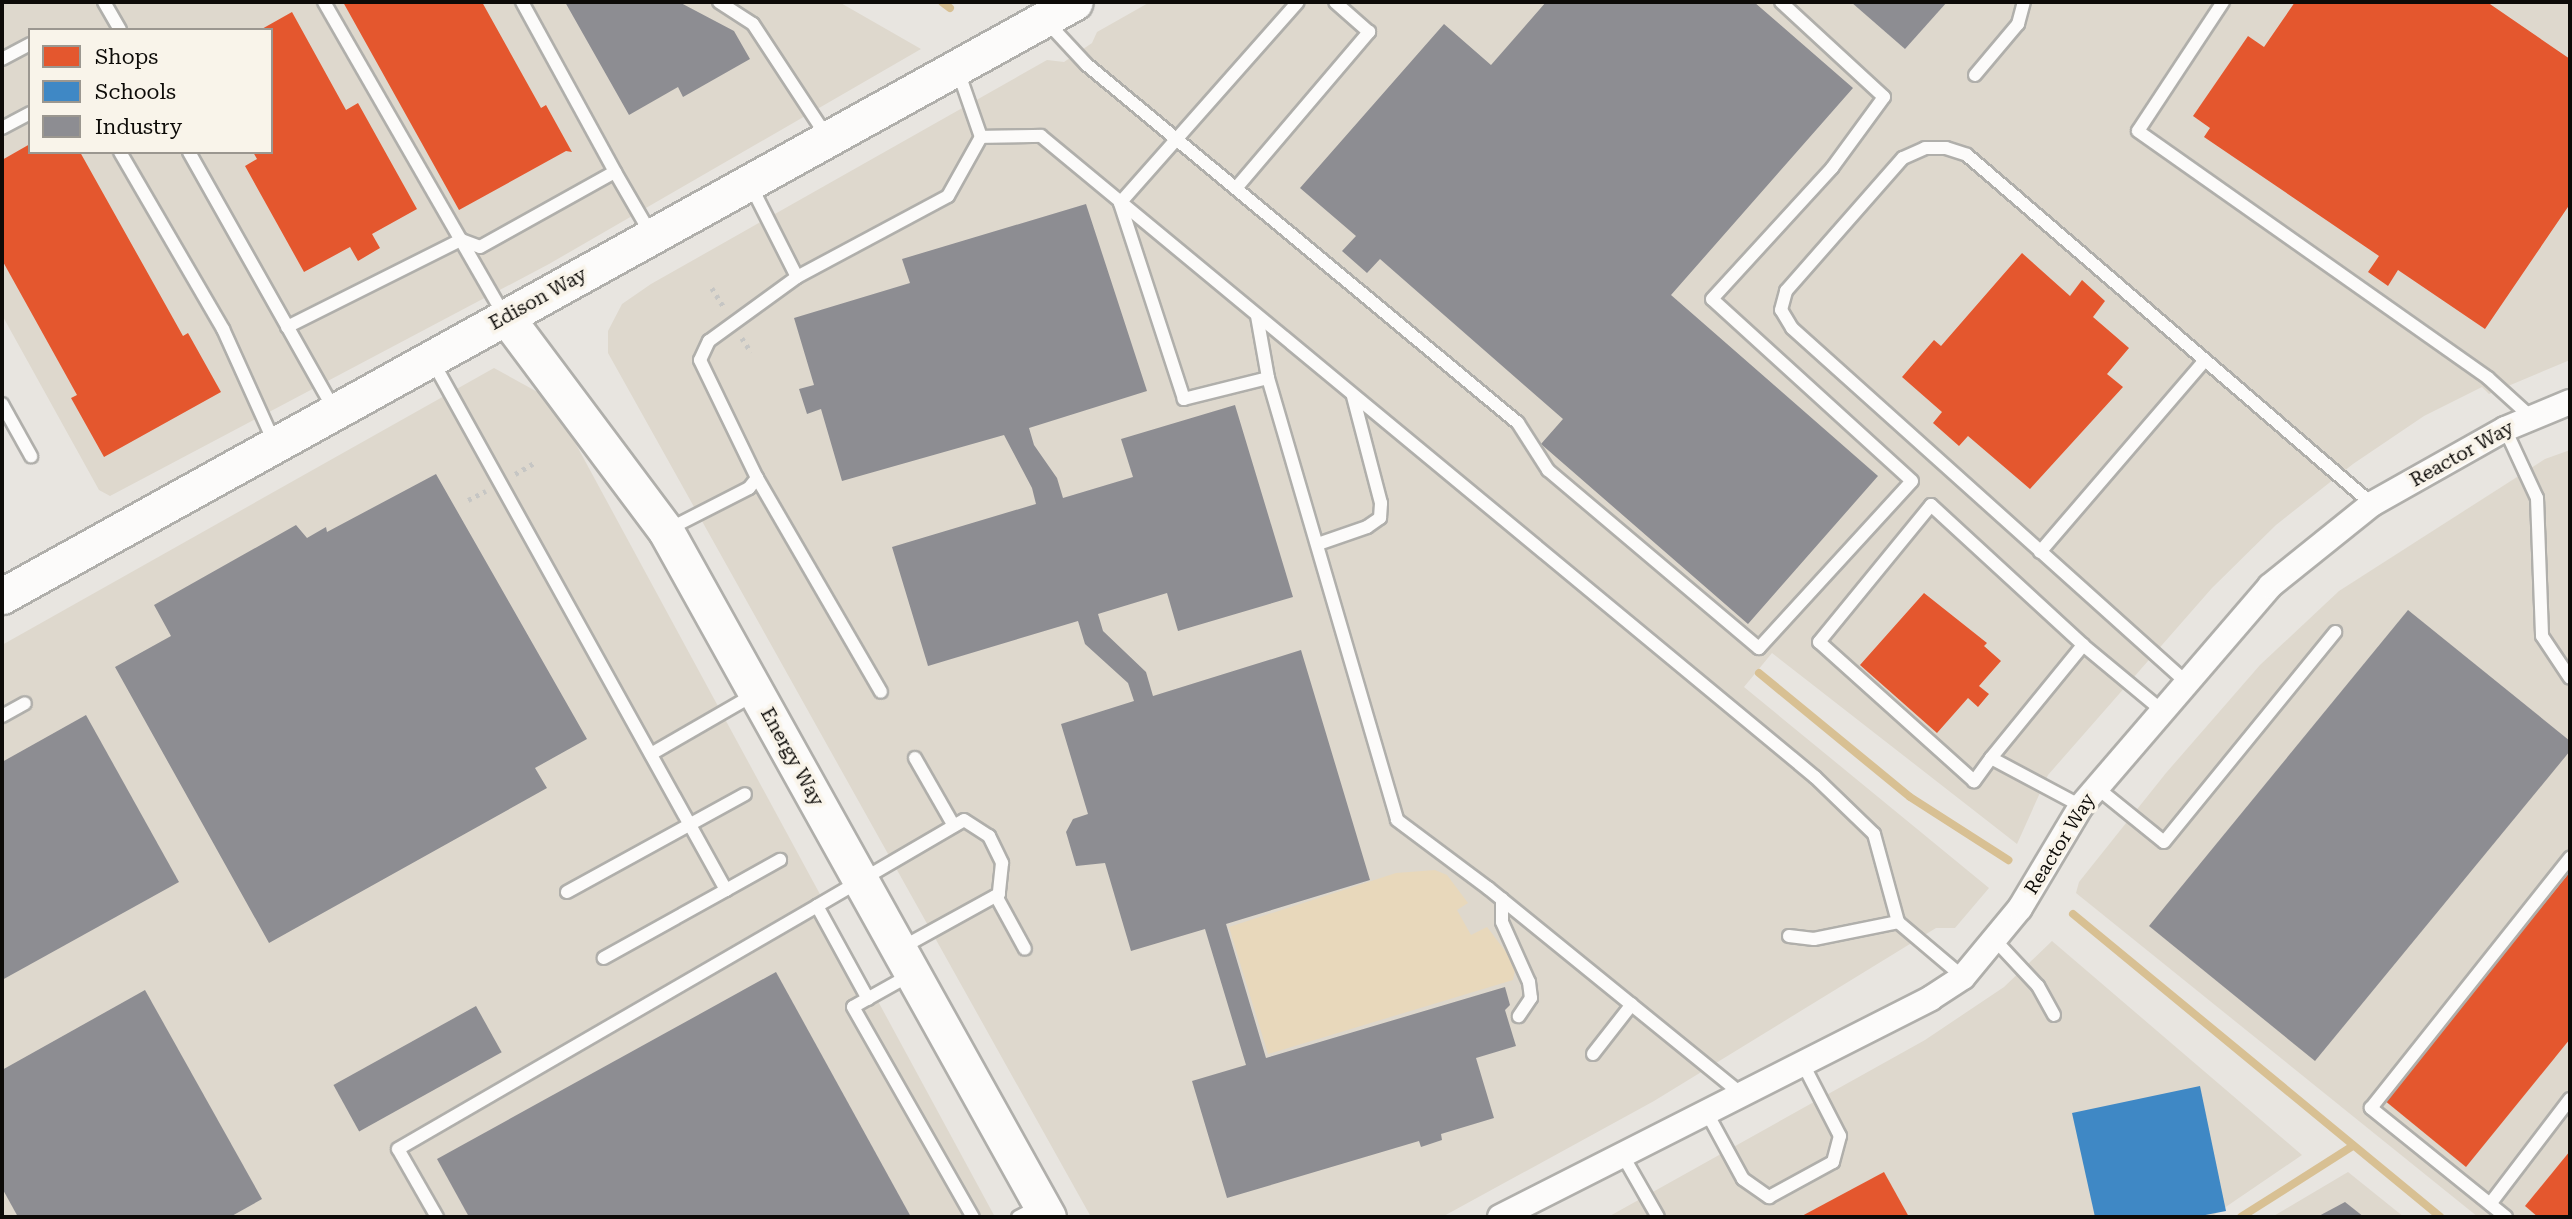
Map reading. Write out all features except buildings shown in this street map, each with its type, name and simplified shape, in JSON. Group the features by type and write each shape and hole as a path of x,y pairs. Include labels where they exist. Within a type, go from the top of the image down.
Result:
{"street":[{"name":"Edison Way","path":"2,596 1075,2"},
{"name":"Energy Way","path":"506,317 666,531 906,962 1036,1213"},
{"name":"Reactor Way","path":"1500,1217 1931,998 1963,977 2020,908 2089,796 2160,709 2270,586 2372,503 2505,429 2570,402"}],"lane":[{"path":"104,2 119,28"},
{"path":"324,2 506,317"},
{"path":"522,2 652,236"},
{"path":"719,2 753,24 828,138"},
{"path":"1120,202 1175,136 1298,2"},
{"path":"1237,187 1369,32 1335,2"},
{"path":"1044,19 1086,64 1518,423 1548,470 1759,648 1912,481 1712,299 1832,168 1873,118 1884,97 1781,2"},
{"path":"1975,75 2018,24 2024,2"},
{"path":"2222,2 2138,131 2488,378 2531,417"},
{"path":"2,60 28,45"},
{"path":"881,692 757,478 700,360 709,341 797,277 948,196 981,137 957,67"},
{"path":"2,128 28,114"},
{"path":"981,137 1041,136 1825,786 1874,834 1898,922 1963,977"},
{"path":"2185,681 1792,328 1781,310 1786,291 1903,158 1925,148 1946,148 1967,155 2372,503"},
{"path":"121,154 223,329 275,445"},
{"path":"190,154 335,411"},
{"path":"287,327 461,240 480,247 615,172"},
{"path":"749,182 797,277"},
{"path":"1120,202 1184,399 1268,378"},
{"path":"1258,316 1268,378 1397,820 1502,899 1740,1093"},
{"path":"431,358 726,890"},
{"path":"2040,552 2204,361"},
{"path":"1318,544 1367,527 1380,518 1381,503 1353,396"},
{"path":"2,404 31,456"},
{"path":"2505,429 2537,498 2542,636 2570,678"},
{"path":"666,531 749,488 757,478"},
{"path":"2083,645 1974,781 1819,642 1931,505 2083,645 2160,709"},
{"path":"1991,758 2089,796 2164,842 2335,632"},
{"path":"650,754 757,693"},
{"path":"2,716 25,703"},
{"path":"915,758 954,826"},
{"path":"567,892 691,827 745,794"},
{"path":"437,1217 398,1149 861,883 964,820 989,835 1002,863 1003,884 996,896 906,962 868,999 853,1007 973,1217"},
{"path":"2506,1217 2371,1108 2570,858"},
{"path":"604,958 780,860"},
{"path":"996,896 1025,949"},
{"path":"1502,899 1502,922 1529,982 1531,998 1519,1016"},
{"path":"817,906 868,999"},
{"path":"1789,936 1815,939 1898,922"},
{"path":"1994,939 2038,986 2054,1015"},
{"path":"1592,1054 1632,1003"},
{"path":"1707,1113 1743,1179 1769,1197 1833,1163 1840,1136 1802,1062"},
{"path":"2490,1204 2570,1099"},
{"path":"1623,1156 1658,1217"}],"shaded area":[{"path":"2,2 839,2 921,49 549,264 110,496 99,490 2,315"},
{"path":"1150,2 2570,2 2570,360 2489,394 2482,387 2424,416 2353,464 2276,525 2212,588 2048,775 2017,844 1772,653 1744,687 1989,888 1955,928 1936,928 1654,1101 1442,1217 1091,1217 608,353 608,331 622,304 651,284 1047,60 1064,62 1092,43 1097,32"},
{"path":"494,368 552,400 995,1217 2,1217 2,645"},
{"path":"2570,450 2570,1217 2478,1217 2076,893 2079,882 2166,773 2260,665 2339,591 2545,459"},
{"path":"1435,870 1447,875 1468,903 1457,910 1471,935 1487,927 1516,965 1513,980 1268,1054 1229,927 1396,873"},
{"path":"2052,941 2302,1155 2211,1217 1608,1217 1925,1040 2004,987"},
{"path":"2348,1172 2404,1217 2272,1217"}],"waterway":[{"path":"942,2 950,8"},
{"path":"1759,673 1910,797 2008,860"},
{"path":"2073,914 2440,1217"},
{"path":"2241,1217 2353,1146"}]}
